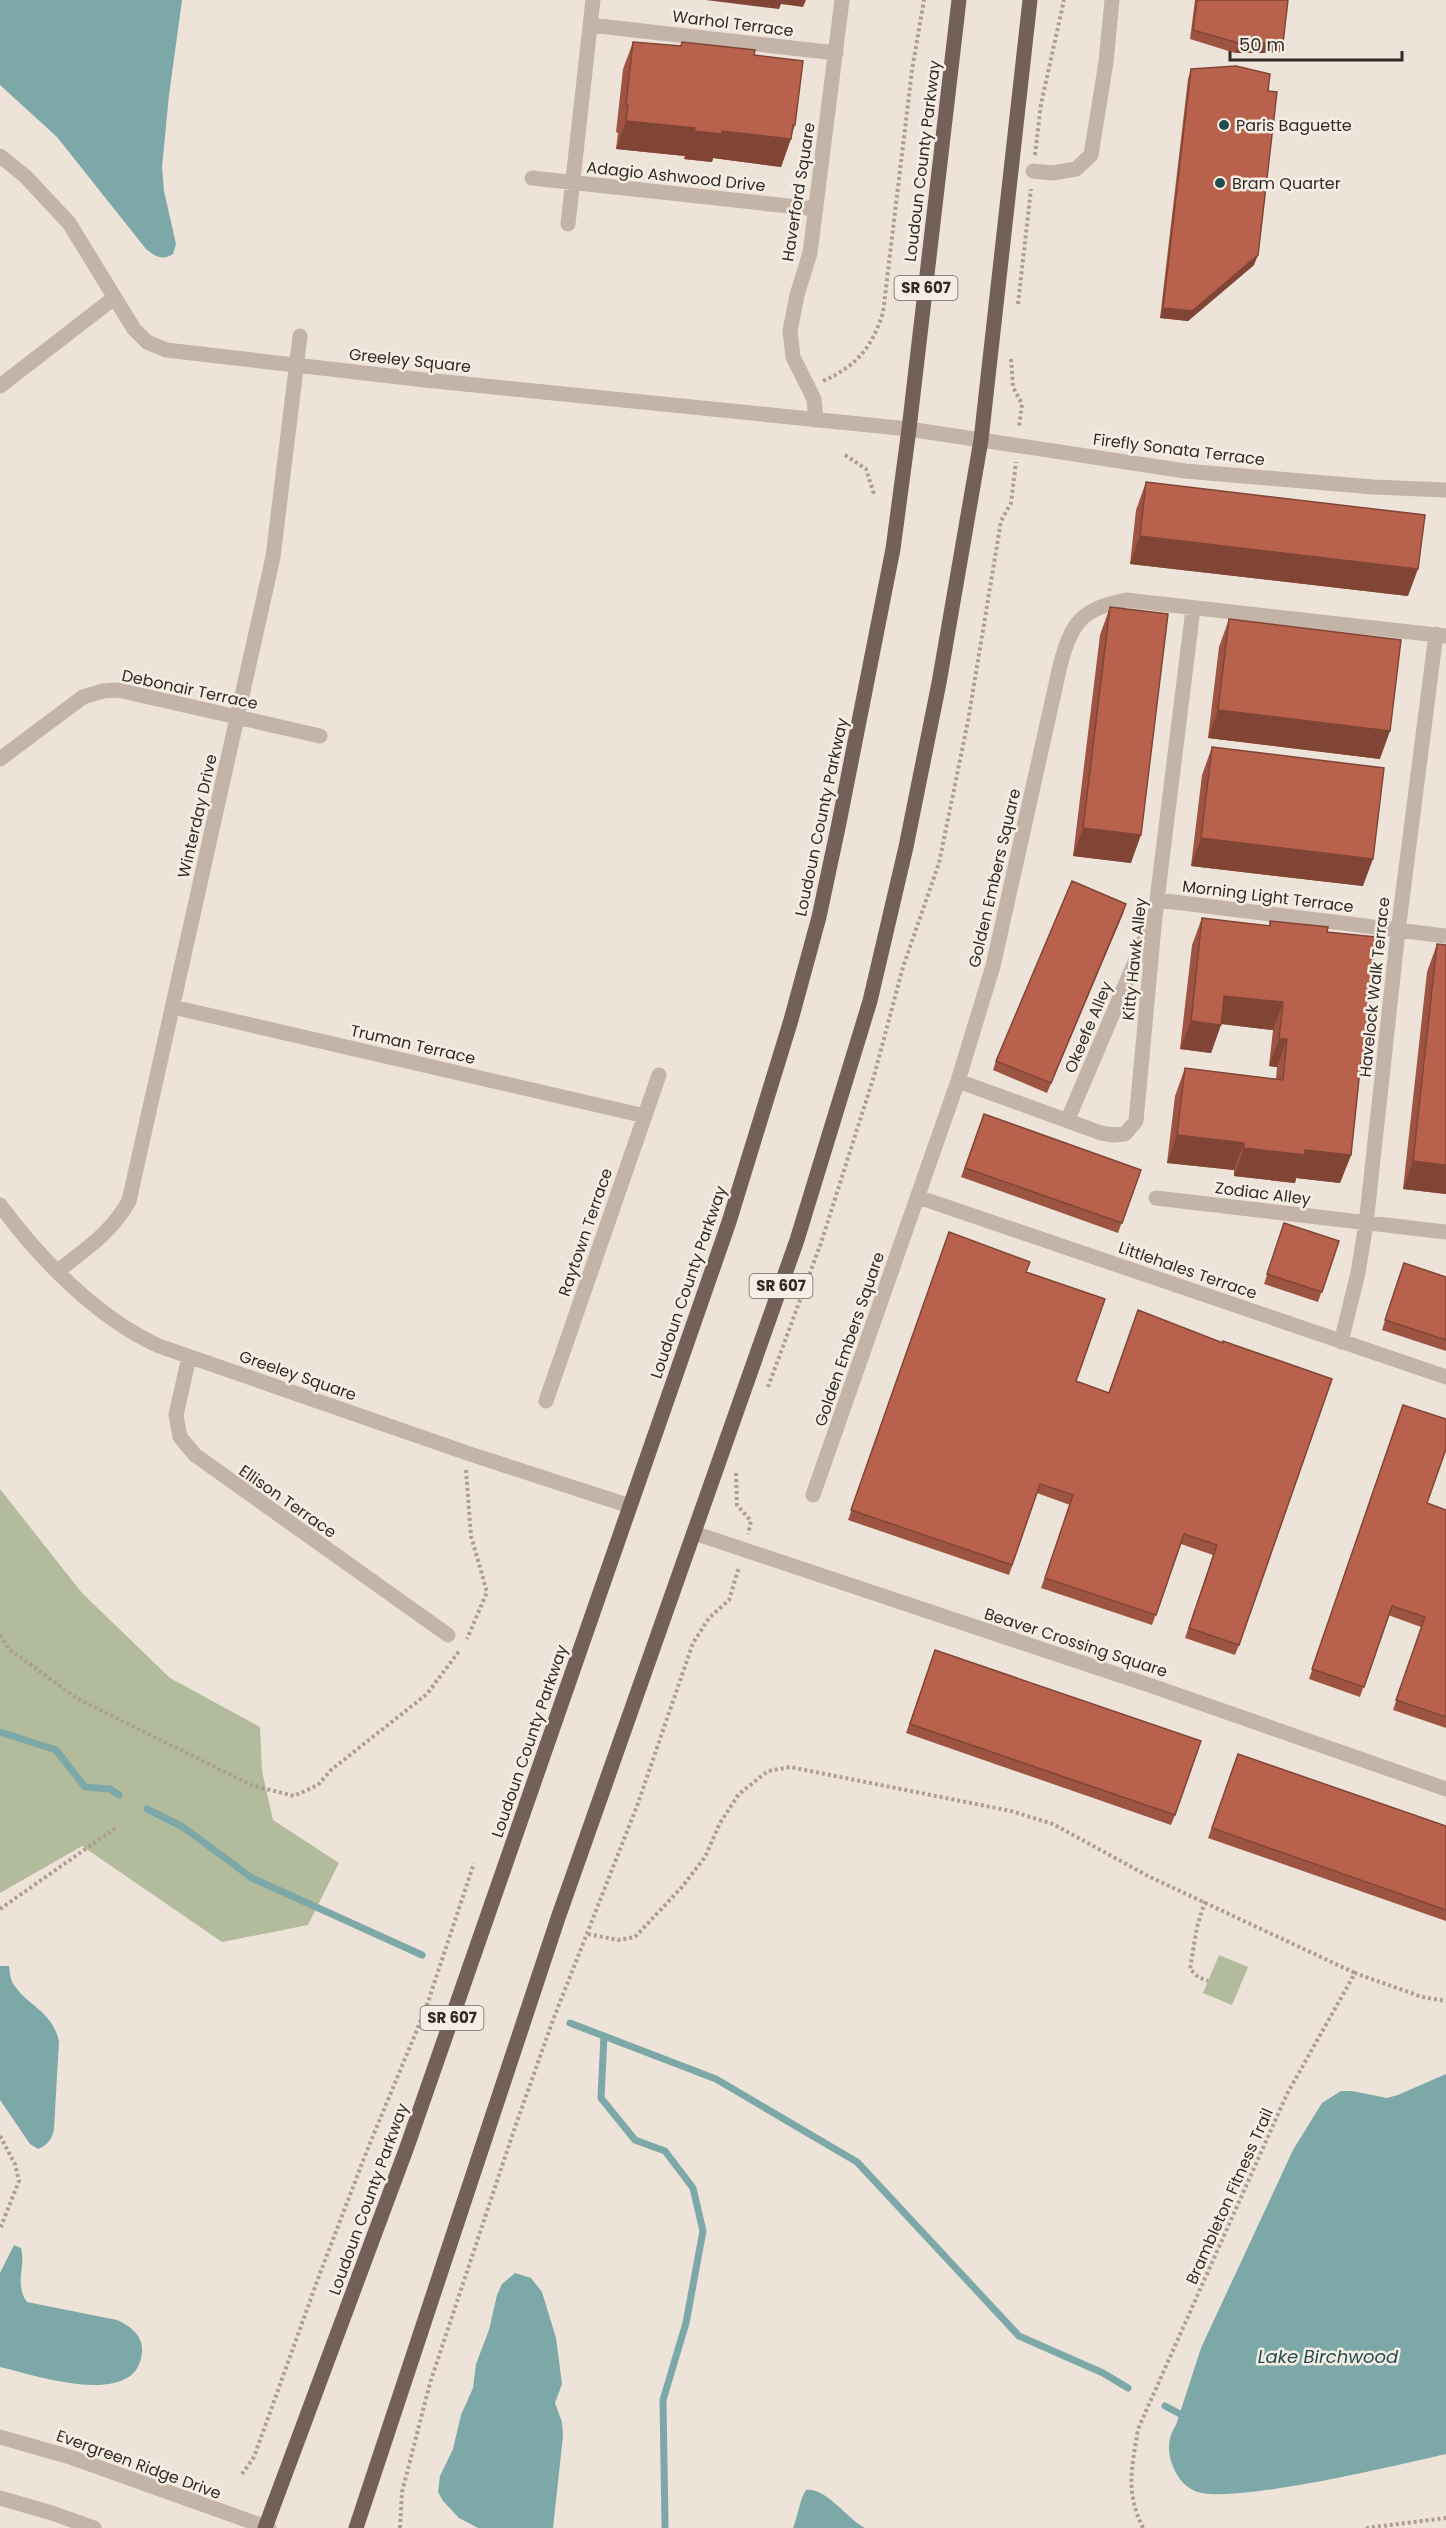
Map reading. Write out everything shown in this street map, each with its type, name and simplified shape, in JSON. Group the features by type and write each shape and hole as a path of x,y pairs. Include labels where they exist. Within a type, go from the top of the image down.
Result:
{"main road":[{"name":"Loudoun County Parkway","path":"267,2528 407,2147 729,1222 791,1020 819,917 892,549 909,429 959,0"},
{"name":"SR 607","path":"356,2528 558,1918 797,1240 870,1001 906,847 939,683 981,440 1030,0"}],"street":[{"path":"568,224 593,0"},
{"name":"Haverford Square","path":"816,420 814,399 810,388 793,357 790,331 797,295 810,253 842,0"},
{"path":"1033,171 1053,173 1076,169 1091,155 1106,62 1112,0"},
{"name":"Warhol Terrace","path":"590,25 836,53"},
{"name":"Greeley Square","path":"0,156 25,176 69,223 114,298 141,336 147,342 166,350 296,366 909,429"},
{"name":"Adagio Ashwood Drive","path":"532,178 816,209"},
{"path":"0,386 114,298"},
{"name":"Winterday Drive","path":"58,1271 118,1221 129,1201 273,557 300,336"},
{"name":"Firefly Sonata Terrace","path":"909,429 1185,471 1373,487 1446,490"},
{"name":"Golden Embers Square","path":"813,1495 958,1081 993,966 1067,639 1083,616 1110,603 1126,600 1441,635"},
{"name":"Kitty Hawk Alley","path":"958,1081 1114,1136 1125,1134 1136,1121 1155,916 1193,609"},
{"name":"Havelock Walk Terrace","path":"1341,1342 1358,1273 1366,1224 1398,931 1441,635"},
{"name":"Debonair Terrace","path":"0,759 83,697 103,691 118,690 320,736"},
{"name":"Morning Light Terrace","path":"1158,900 1446,936"},
{"name":"Okeefe Alley","path":"1068,1119 1155,916"},
{"name":"Truman Terrace","path":"173,1007 645,1116"},
{"name":"Raytown Terrace","path":"546,1401 659,1075"},
{"name":"Littlehales Terrace","path":"918,1197 1446,1377"},
{"name":"Zodiac Alley","path":"1156,1198 1446,1232"},
{"name":"Greeley Square","path":"0,1205 26,1241 105,1315 130,1333 189,1357 470,1454 630,1506"},
{"path":"1429,1230 1446,1245"},
{"name":"Ellison Terrace","path":"189,1357 176,1415 180,1437 195,1455 448,1635"},
{"name":"Beaver Crossing Square","path":"694,1533 1152,1686 1446,1789"},
{"name":"Evergreen Ridge Drive","path":"0,2437 70,2457 267,2528"},
{"path":"0,2498 94,2528"}],"path":[{"path":"810,388 851,366 859,359 874,338 883,313 913,60 924,0"},
{"path":"845,455 866,469 874,494"},
{"path":"0,1635 9,1649 78,1699 251,1785 294,1796 318,1785 331,1770 427,1694 467,1641 487,1592 471,1536 465,1467 470,1454"},
{"path":"588,1934 618,1940 635,1937 676,1894 705,1857 720,1823 739,1794 768,1772 790,1767 1011,1811 1053,1824 1150,1877 1355,1973 1422,1997 1446,2001"},
{"path":"0,1909 117,1827"},
{"path":"242,2474 254,2457 339,2222 426,2008 474,1863"},
{"path":"1205,1901 1197,1926 1190,1969 1198,1977 1208,1981"},
{"name":"Brambleton Fitness Trail","path":"1143,2528 1136,2513 1130,2483 1138,2429 1287,2094 1355,1973"},
{"path":"0,2136 15,2164 19,2181 0,2229"},
{"path":"1366,2528 1446,2518"}],"green space":[{"path":"0,1489 82,1593 170,1678 260,1727 262,1771 273,1820 339,1863 308,1925 222,1942 82,1846 0,1893"},
{"path":"1219,1955 1248,1967 1232,2005 1203,1993"}],"water":[{"path":"0,0 182,0 162,167 164,191 176,244 173,254 159,257 146,249 57,137 0,85"},
{"path":"0,1966 9,1966 14,1985 46,2016 56,2031 59,2041 54,2129 49,2141 38,2149 30,2144 0,2100"},
{"name":"Lake Birchwood","path":"1446,2074 1446,2454 1278,2489 1214,2494 1191,2489 1180,2480 1172,2464 1169,2454 1171,2434 1201,2348 1293,2150 1322,2103 1341,2091 1387,2098"},
{"path":"14,2245 21,2248 21,2288 27,2302 117,2320 127,2325 138,2336 142,2345 136,2369 123,2380 105,2385 60,2381 0,2367 0,2273"},
{"path":"515,2273 531,2278 542,2292 556,2338 562,2384 555,2403 562,2422 563,2436 553,2528 478,2528 459,2518 438,2492 440,2476 453,2449 461,2415 473,2388 476,2364 489,2330 497,2295 502,2284"},
{"path":"806,2490 821,2493 865,2528 793,2528"}],"building":[{"path":"1197,0 1288,0 1283,43 1238,43 1193,30"},
{"path":"633,42 681,46 682,42 755,50 754,55 803,61 795,125 793,125 791,139 722,131 722,134 694,131 695,128 626,121"},
{"name":"Bram Quarter","path":"1236,66 1270,74 1268,91 1277,92 1258,255 1192,311 1163,308 1191,69"},
{"path":"1146,482 1425,515 1418,569 1140,536"},
{"path":"1110,607 1168,614 1141,835 1083,828"},
{"path":"1229,619 1401,640 1390,731 1218,710"},
{"path":"1212,747 1384,768 1373,859 1201,838"},
{"path":"1072,881 1126,904 1051,1083 996,1061"},
{"path":"1202,918 1270,926 1270,921 1328,927 1327,932 1376,937 1364,1060 1361,1060 1351,1155 1305,1150 1305,1155 1244,1148 1244,1143 1177,1135 1185,1068 1283,1080 1287,1039 1279,1039 1283,1002 1224,996 1221,1025 1191,1021"},
{"path":"1437,944 1446,945 1446,1165 1413,1161"},
{"path":"984,1114 1141,1170 1122,1223 965,1168"},
{"path":"1284,1223 1339,1241 1322,1292 1267,1274"},
{"path":"949,1232 1030,1262 1026,1272 1105,1299 1076,1381 1109,1393 1138,1310 1223,1343 1223,1341 1332,1379 1239,1645 1189,1628 1217,1545 1184,1534 1156,1615 1045,1578 1073,1495 1040,1484 1012,1565 851,1510"},
{"path":"1404,1263 1446,1277 1446,1340 1385,1320"},
{"path":"1403,1405 1446,1419 1446,1449 1427,1503 1446,1510 1446,1717 1396,1700 1425,1617 1392,1606 1364,1687 1312,1669"},
{"path":"935,1650 1201,1741 1175,1815 910,1724"},
{"path":"1238,1754 1446,1826 1446,1910 1212,1828"}],"waterway":[{"path":"0,1732 56,1750 85,1787 110,1789 119,1795"},
{"path":"147,1809 183,1827 252,1878 422,1955"},
{"path":"570,2023 716,2079 857,2162 1019,2336 1103,2373 1128,2388"},
{"path":"604,2036 601,2098 635,2140 665,2151 693,2188 703,2231 686,2323 663,2400 665,2526"},
{"path":"1165,2406 1180,2414 1189,2413"}],"place":[{"name":"Paris Baguette","path":"1224,125"},
{"name":"Bram Quarter","path":"1220,183"}]}
